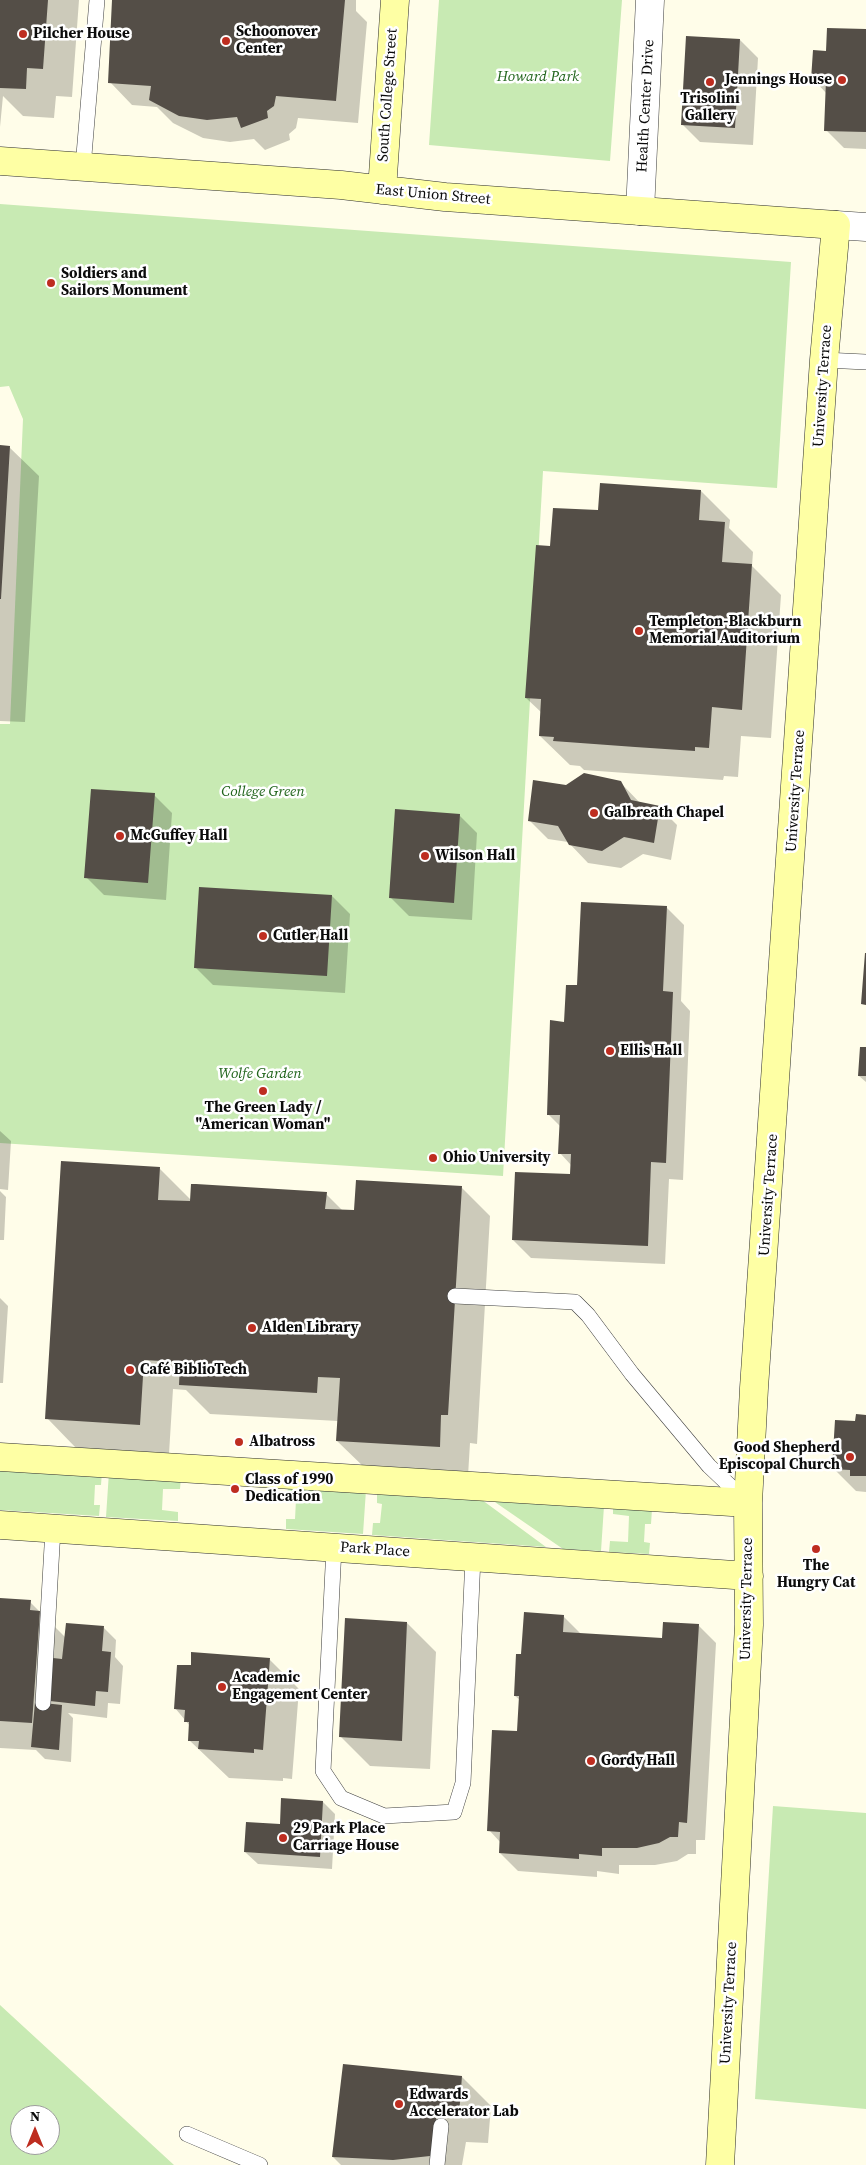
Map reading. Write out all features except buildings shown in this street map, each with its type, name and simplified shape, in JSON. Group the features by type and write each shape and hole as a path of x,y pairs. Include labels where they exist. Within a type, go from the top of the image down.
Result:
{"street":[{"name":"South College Street","path":"382,190 395,0"},
{"name":"Health Center Drive","path":"640,211 650,0"},
{"name":"East Union Street","path":"0,161 866,227"},
{"name":"University Terrace","path":"720,2165 749,1625 748,1503 824,360 836,225"},
{"path":"0,1457 748,1503"},
{"name":"Park Place","path":"0,1525 749,1576"}],"lane":[{"path":"83,167 97,0"},
{"path":"824,360 866,362"},
{"path":"455,1296 575,1302 588,1315 632,1374 708,1466 748,1503"},
{"path":"43,1703 53,1529"},
{"path":"334,1548 323,1771 341,1798 384,1816 454,1812 463,1783 472,1557"},
{"path":"437,2165 441,2126"},
{"path":"187,2134 260,2165"}],"green space":[{"name":"Howard Park","path":"439,0 622,0 610,161 429,145"},
{"name":"College Green","path":"0,204 791,262 777,488 543,471 503,1176 0,1143 0,724 10,724 23,419 9,386 0,387"},
{"path":"0,1465 102,1472 101,1485 95,1485 94,1505 100,1505 99,1516 0,1510"},
{"path":"109,1472 181,1477 180,1489 163,1489 162,1510 178,1512 178,1521 106,1517"},
{"path":"288,1485 366,1490 363,1534 286,1529 286,1519 295,1519 296,1500 287,1500"},
{"path":"377,1491 478,1497 546,1547 372,1535 373,1523 380,1523 382,1504 377,1503"},
{"path":"489,1498 604,1506 601,1551 563,1549"},
{"path":"613,1507 652,1509 651,1524 645,1524 644,1542 650,1543 649,1554 609,1552 610,1541 628,1542 629,1516 613,1514"},
{"path":"773,1806 866,1813 866,2109 755,2099"},
{"path":"0,2005 174,2165 0,2165"}],"place":[{"name":"Pilcher House","path":"23,34"},
{"name":"Schoonover Center","path":"226,41"},
{"name":"Jennings House","path":"842,80"},
{"name":"Trisolini Gallery","path":"710,82"},
{"name":"Soldiers and Sailors Monument","path":"51,283"},
{"name":"Templeton-Blackburn Memorial Auditorium","path":"639,631"},
{"name":"Galbreath Chapel","path":"594,813"},
{"name":"McGuffey Hall","path":"120,836"},
{"name":"Wilson Hall","path":"425,856"},
{"name":"Cutler Hall","path":"263,936"},
{"name":"Ellis Hall","path":"610,1051"},
{"name":"The Green Lady / \"American Woman\"","path":"263,1091"},
{"name":"Ohio University","path":"433,1158"},
{"name":"Alden Library","path":"252,1328"},
{"name":"Café BiblioTech","path":"130,1370"},
{"name":"Albatross","path":"239,1442"},
{"name":"Good Shepherd Episcopal Church","path":"850,1457"},
{"name":"Class of 1990 Dedication","path":"235,1489"},
{"name":"The Hungry Cat","path":"816,1549"},
{"name":"Academic Engagement Center","path":"222,1687"},
{"name":"Gordy Hall","path":"591,1761"},
{"name":"29 Park Place Carriage House","path":"283,1838"},
{"name":"Edwards Accelerator Lab","path":"399,2104"}],"park label":[{"name":"Wolfe Garden","path":"260,1074"}]}
